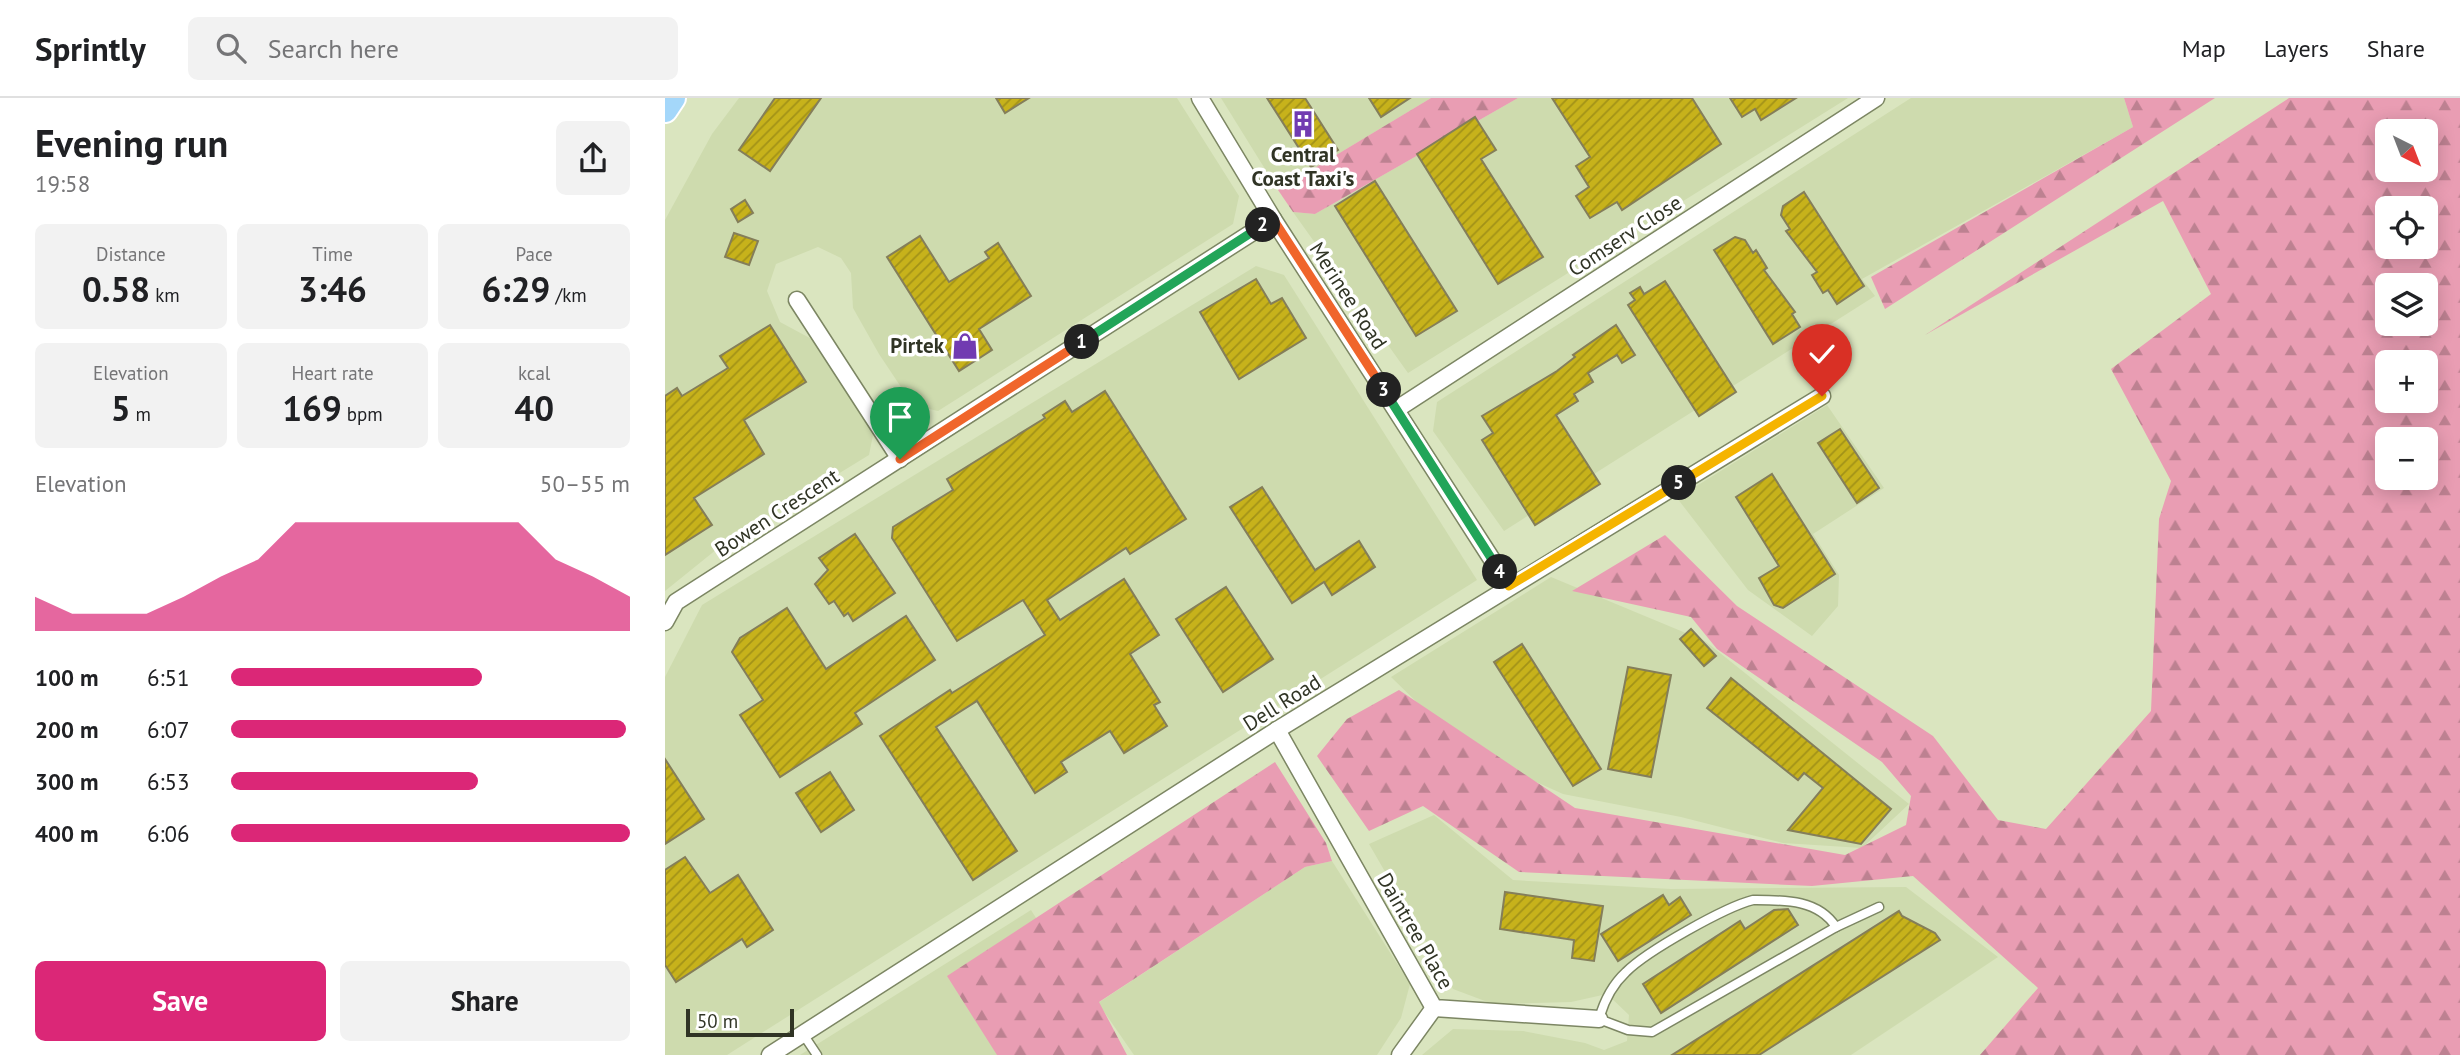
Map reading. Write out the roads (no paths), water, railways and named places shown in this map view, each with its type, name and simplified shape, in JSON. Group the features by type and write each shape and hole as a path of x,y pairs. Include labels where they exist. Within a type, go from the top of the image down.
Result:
{"main road":[{"path":"665,110 673,98"}],"street":[{"name":"Merinee Road","path":"1200,98 1273,219 1509,586"},
{"name":"Comserv Close","path":"1397,409 1875,98"},
{"name":"Bowen Crescent","path":"665,622 676,602 1273,219"},
{"path":"797,300 900,459"},
{"name":"Dell Road","path":"770,1055 1277,730 1822,396"},
{"name":"Daintree Place","path":"1277,730 1434,1007 1599,1019"},
{"path":"1400,1055 1434,1007"}],"lane":[{"path":"1836,927 1829,916 1817,908 1772,900 1742,903 1627,971 1608,995 1599,1019 1627,1030 1652,1032 1836,927 1879,907"},
{"path":"803,1034 817,1055"}],"place":[{"name":"Central Coast Taxi's","path":"1303,124"},
{"name":"Pirtek","path":"965,346"}]}
